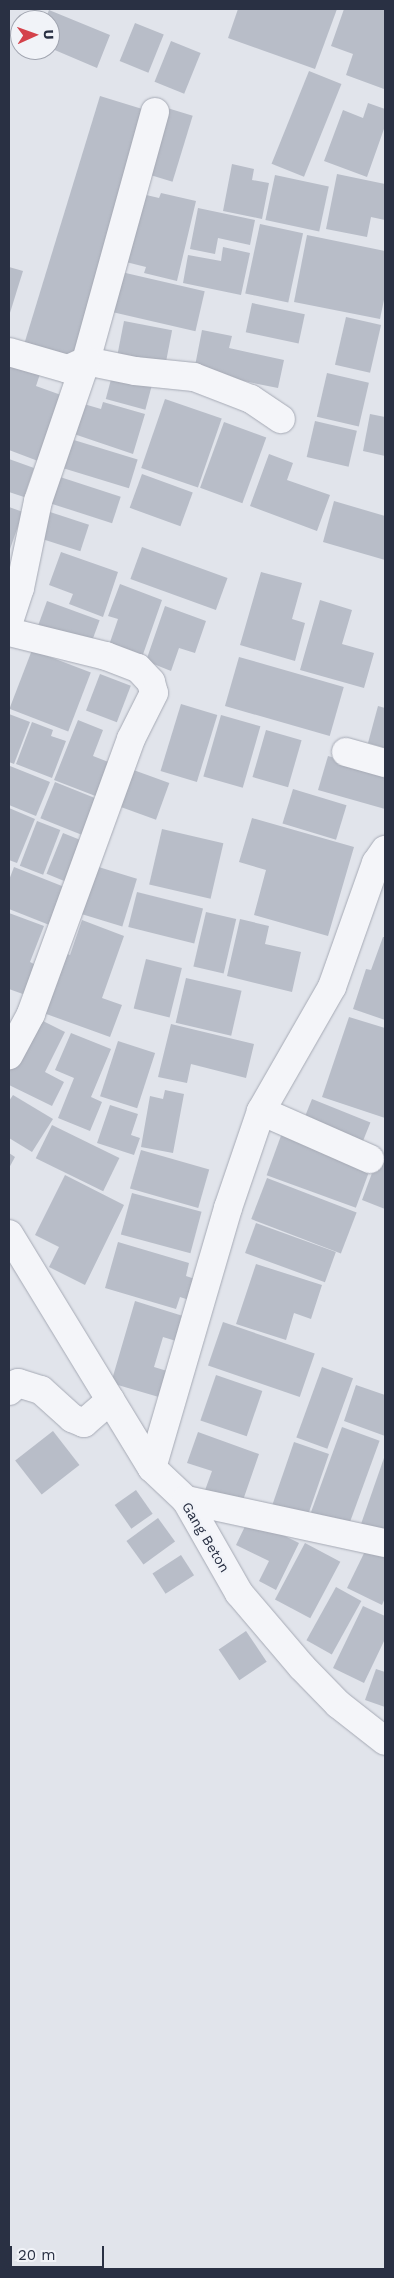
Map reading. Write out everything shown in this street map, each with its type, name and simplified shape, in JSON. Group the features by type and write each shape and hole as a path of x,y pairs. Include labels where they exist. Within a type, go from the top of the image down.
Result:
{"street":[{"path":"9,621 20,588 38,501 86,361 155,112"},
{"path":"9,352 68,369 86,361 135,371 194,377 244,396 281,419"},
{"path":"9,632 106,656 138,668 151,682 154,693 131,739 31,1014 9,1055"},
{"path":"346,752 385,763"},
{"path":"152,1468 228,1208 261,1110 332,987 376,863 385,850"},
{"path":"261,1110 370,1159"},
{"name":"Gang Beton","path":"9,1234 98,1410 152,1468 186,1500 239,1593 302,1667 338,1704 385,1741"},
{"path":"9,1391 18,1383 41,1390 72,1418 98,1410"},
{"path":"186,1500 385,1543"}],"building":[{"path":"238,9 337,9 315,69 228,38"},
{"path":"344,9 385,9 384,89 346,75 353,54 331,46"},
{"path":"60,15 110,35 97,68 60,52"},
{"path":"135,23 164,35 148,73 120,61"},
{"path":"171,41 201,53 184,94 155,82"},
{"path":"309,71 341,84 304,177 272,164"},
{"path":"100,96 149,111 73,360 24,345"},
{"path":"368,103 385,109 385,126 367,177 324,161 343,110 363,118"},
{"path":"164,107 193,116 173,182 144,173"},
{"path":"232,164 254,169 252,180 269,183 262,219 223,211"},
{"path":"337,174 385,184 385,220 371,217 367,237 326,229"},
{"path":"275,175 329,186 319,231 265,220"},
{"path":"161,193 196,201 177,281 144,273 146,267 126,262 142,194 159,198"},
{"path":"198,208 255,220 250,245 218,238 215,254 190,249"},
{"path":"260,224 303,233 288,303 245,293"},
{"path":"307,235 385,251 385,295 380,319 294,302"},
{"path":"223,247 250,253 241,295 183,283 188,255 221,261"},
{"path":"9,267 23,271 9,316"},
{"path":"117,271 205,291 195,331 108,311"},
{"path":"252,303 305,314 299,344 246,332"},
{"path":"346,317 381,325 370,373 335,365"},
{"path":"124,321 172,330 165,366 117,356"},
{"path":"202,330 232,336 229,348 284,360 278,388 194,371"},
{"path":"9,362 40,374 36,386 61,395 38,461 9,450"},
{"path":"113,372 153,383 145,410 106,399"},
{"path":"327,373 369,383 359,427 317,417"},
{"path":"165,399 222,419 198,488 141,468"},
{"path":"77,402 101,409 103,402 145,414 133,454 68,432"},
{"path":"370,414 385,417 385,456 363,451"},
{"path":"315,421 357,431 349,467 307,457"},
{"path":"224,422 266,437 242,503 200,488"},
{"path":"64,437 138,460 129,488 55,466"},
{"path":"269,454 293,463 287,480 330,495 317,531 250,506"},
{"path":"9,459 34,468 24,497 9,492"},
{"path":"142,474 193,492 180,526 130,508"},
{"path":"57,476 121,497 112,523 48,503"},
{"path":"334,501 385,516 385,560 323,542"},
{"path":"9,507 23,512 9,552"},
{"path":"50,512 89,525 80,551 41,539"},
{"path":"142,547 228,578 216,610 130,579"},
{"path":"61,552 118,572 103,617 69,604 73,594 49,585"},
{"path":"261,572 302,583 292,619 305,623 295,661 240,645"},
{"path":"120,584 162,600 140,663 107,651 118,619 108,616"},
{"path":"320,600 352,610 342,644 374,653 364,688 300,670"},
{"path":"47,601 100,620 89,649 36,630"},
{"path":"165,606 206,621 195,653 179,648 171,671 146,661"},
{"path":"32,650 91,673 68,731 9,709"},
{"path":"239,657 344,687 330,736 225,706"},
{"path":"100,674 131,686 117,722 86,710"},
{"path":"181,704 217,715 197,782 161,771"},
{"path":"378,706 385,708 385,748 368,743"},
{"path":"9,714 30,722 14,764 9,762"},
{"path":"221,715 260,726 243,788 203,777"},
{"path":"78,720 103,730 93,756 111,763 98,797 54,780"},
{"path":"32,722 53,730 51,736 66,741 52,778 16,764"},
{"path":"266,730 302,740 288,787 252,777"},
{"path":"328,756 385,773 385,809 318,790"},
{"path":"10,766 50,782 36,816 9,805"},
{"path":"128,768 169,783 156,820 115,805"},
{"path":"55,782 97,799 82,835 40,818"},
{"path":"293,789 347,805 336,840 282,823"},
{"path":"9,808 35,819 17,863 9,860"},
{"path":"252,818 354,847 328,936 254,915 266,870 239,862"},
{"path":"37,821 60,830 43,875 20,866"},
{"path":"162,829 223,843 211,899 149,885"},
{"path":"63,833 90,844 73,885 47,874"},
{"path":"92,865 137,879 122,927 77,913"},
{"path":"14,867 72,890 57,928 9,909 9,880"},
{"path":"137,892 203,908 194,943 128,927"},
{"path":"206,912 236,919 224,974 193,967"},
{"path":"9,913 44,926 30,962 42,968 31,997 9,989"},
{"path":"240,919 269,926 265,944 301,952 292,992 227,976"},
{"path":"82,920 124,936 102,998 122,1005 110,1037 38,1011 60,951 70,955"},
{"path":"383,937 385,937 385,1020 353,1009 366,969 371,970"},
{"path":"146,959 182,968 170,1017 134,1008"},
{"path":"186,978 242,991 231,1036 176,1023"},
{"path":"35,1017 65,1032 45,1072 64,1082 52,1106 9,1085 9,1069"},
{"path":"349,1017 385,1028 385,1118 322,1097"},
{"path":"171,1024 254,1044 246,1078 191,1064 187,1083 158,1077"},
{"path":"71,1033 111,1049 91,1097 102,1102 90,1131 58,1118 74,1078 55,1070"},
{"path":"118,1041 155,1053 137,1108 100,1096"},
{"path":"165,1090 184,1094 173,1153 141,1147 150,1096 163,1099"},
{"path":"13,1095 53,1119 32,1152 9,1138 9,1101"},
{"path":"312,1099 370,1123 360,1149 301,1126"},
{"path":"110,1105 138,1114 131,1135 140,1138 134,1155 97,1143"},
{"path":"52,1125 119,1158 103,1191 36,1158"},
{"path":"282,1133 371,1165 356,1208 267,1175"},
{"path":"141,1150 209,1170 198,1208 130,1188"},
{"path":"9,1153 15,1157 9,1168"},
{"path":"378,1157 385,1159 385,1209 362,1200"},
{"path":"65,1175 124,1205 85,1285 49,1267 59,1247 35,1235"},
{"path":"267,1178 357,1212 341,1253 251,1219"},
{"path":"132,1193 202,1212 190,1253 121,1235"},
{"path":"256,1223 336,1252 325,1282 245,1253"},
{"path":"118,1242 189,1263 186,1276 198,1280 192,1301 180,1297 176,1309 105,1288"},
{"path":"256,1264 322,1285 311,1319 294,1313 286,1340 236,1324"},
{"path":"135,1301 183,1316 176,1341 163,1337 154,1367 177,1374 169,1400 111,1383"},
{"path":"223,1322 315,1354 300,1397 208,1365"},
{"path":"322,1367 353,1378 327,1449 296,1437"},
{"path":"216,1375 262,1391 247,1436 200,1420"},
{"path":"356,1385 385,1395 385,1436 344,1421"},
{"path":"342,1427 380,1441 348,1526 311,1513"},
{"path":"53,1431 79,1465 42,1494 15,1461"},
{"path":"198,1432 259,1454 241,1506 204,1493 212,1471 187,1463"},
{"path":"294,1442 329,1454 305,1523 270,1511"},
{"path":"385,1455 385,1533 361,1524"},
{"path":"136,1490 153,1514 131,1529 115,1505"},
{"path":"158,1518 175,1541 143,1564 126,1541"},
{"path":"249,1518 299,1543 276,1590 259,1581 269,1561 236,1545"},
{"path":"305,1543 340,1562 310,1618 275,1600"},
{"path":"369,1543 385,1551 385,1598 382,1605 347,1588"},
{"path":"181,1555 194,1575 166,1594 152,1574"},
{"path":"336,1587 361,1601 332,1654 306,1640"},
{"path":"363,1606 385,1616 385,1639 364,1683 333,1668"},
{"path":"246,1631 267,1662 239,1680 219,1649"},
{"path":"376,1669 385,1672 385,1707 365,1700"}]}
